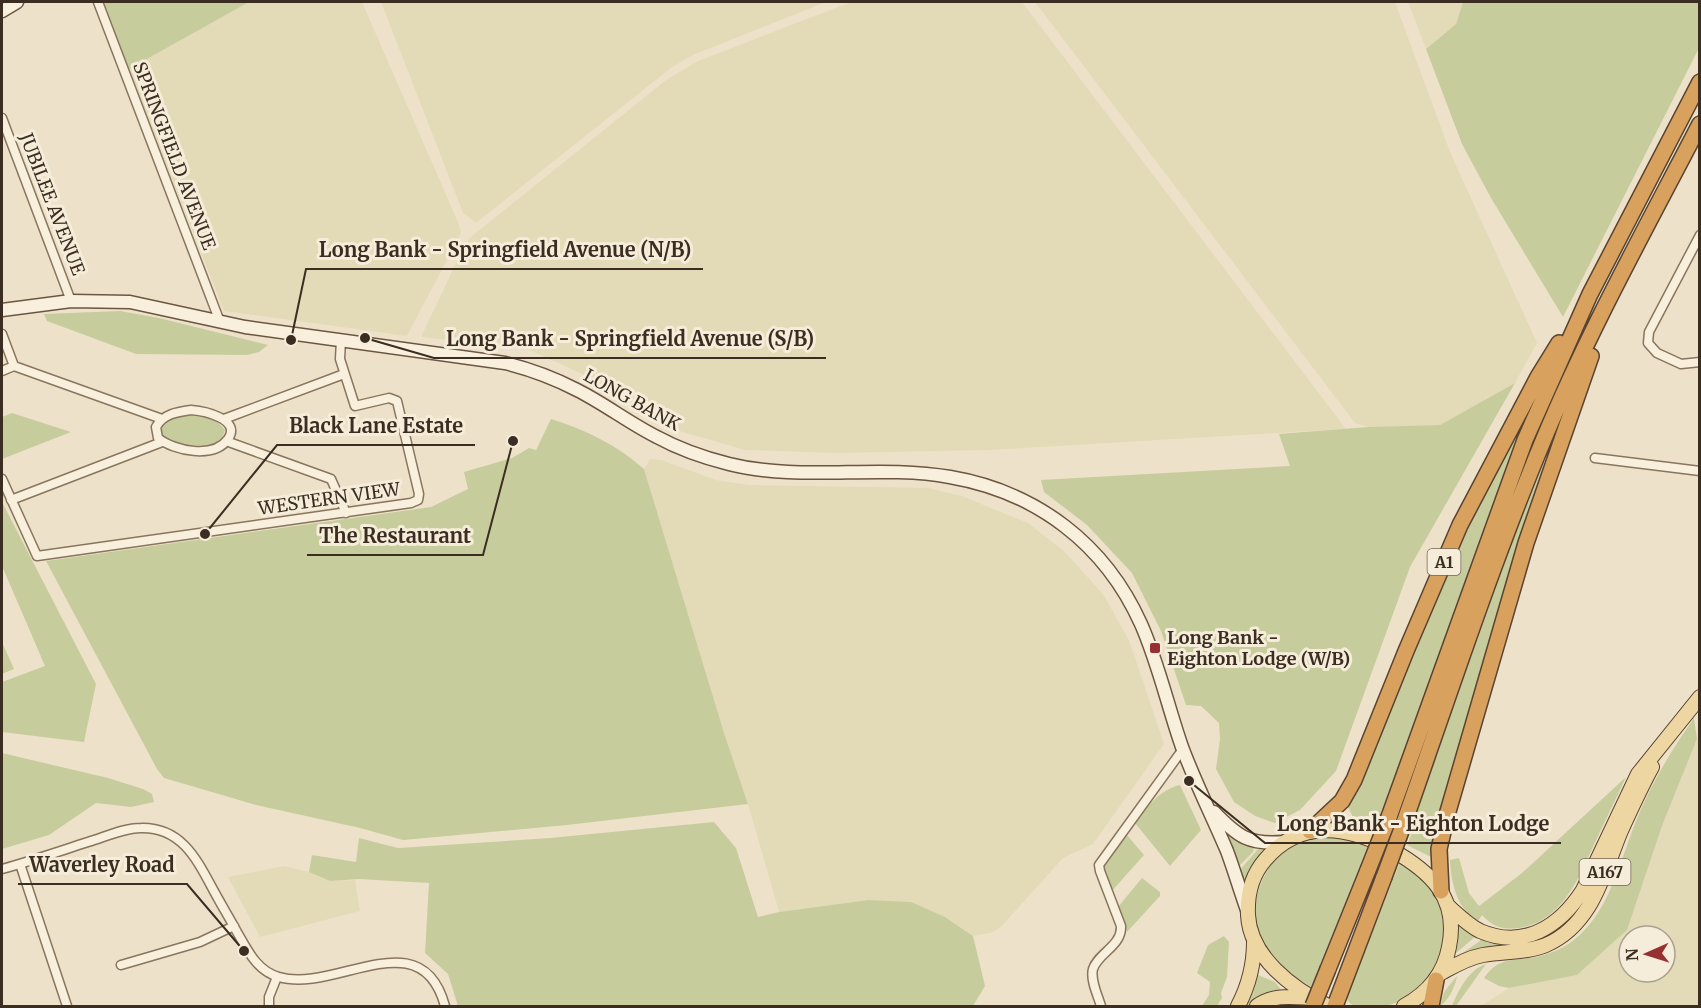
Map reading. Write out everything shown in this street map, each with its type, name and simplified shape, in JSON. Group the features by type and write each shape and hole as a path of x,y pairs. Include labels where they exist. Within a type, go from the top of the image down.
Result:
{"highway":[{"name":"A1","path":"1312,1002 1328,969 1389,817 1525,440 1590,294 1700,82"},
{"path":"1335,1006 1404,823 1476,616 1543,441 1612,293 1700,124"},
{"path":"1441,891 1440,849 1446,815 1526,543 1612,293"},
{"name":"A1","path":"1310,831 1349,792 1460,525 1538,377 1590,294"},
{"path":"1431,1006 1438,977"}],"main road":[{"path":"2,11 16,2"},
{"name":"LONG BANK","path":"2,309 71,301 130,302 245,327 484,359 524,368 576,389 657,437 730,464 779,471 933,474 996,488 1032,504 1090,547 1128,598 1143,627 1183,749 1227,852 1248,913"},
{"name":"A167","path":"1447,905 1475,928 1501,937 1528,935 1557,921 1574,904 1583,890 1638,774 1700,697"},
{"name":"A167","path":"1438,977 1475,957 1544,946 1566,934 1582,917 1596,896 1635,800 1673,728"},
{"name":"LONG BANK","path":"1207,805 1230,829 1248,840 1264,843 1284,842"},
{"name":"A167","path":"1312,1002 1264,957 1250,930 1248,896 1257,872 1271,852 1284,842 1310,831 1334,830 1348,832 1386,846 1416,863 1441,891 1447,905 1451,924 1450,944 1438,977 1426,991 1404,1006"},
{"name":"A167","path":"1238,1006 1252,971 1254,940"},
{"name":"A167","path":"1257,1006 1277,998 1328,1006"}],"street":[{"name":"SPRINGFIELD AVENUE","path":"98,2 220,322"},
{"name":"JUBILEE AVENUE","path":"2,118 71,301"},
{"path":"1700,234 1649,332 1648,343 1657,352 1681,364 1700,362"},
{"path":"2,334 14,366"},
{"path":"224,419 344,374 340,359 341,340"},
{"path":"2,371 14,366 162,419"},
{"name":"WESTERN VIEW","path":"11,500 37,556 346,513 418,500 419,494 397,401 389,398 355,406 344,374"},
{"path":"191,410 205,412 224,419 230,428 230,433 226,441 217,447 197,451 180,449 162,442 156,434 158,423 162,419 172,413 191,410"},
{"path":"226,441 331,479 346,513"},
{"path":"2,479 11,500 162,442"},
{"path":"1595,458 1700,471"},
{"path":"1101,1006 1093,977 1094,967 1117,940 1121,926 1099,865 1183,749"},
{"path":"2,869 127,830 139,828 162,831 185,845 198,861 251,956 263,970 277,977 299,980 381,963 402,962 428,972 445,1006"},
{"path":"20,864 67,1006"},
{"path":"121,965 200,942 234,926"},
{"path":"268,1006 277,977"}],"shaded area":[{"path":"249,2 362,2 461,233 407,336 224,311 129,69"},
{"path":"381,2 826,2 693,55 671,68 476,223 463,213"},
{"path":"851,2 1022,2 1346,429 990,450 837,453 745,450 669,428 580,373 527,349 421,337 464,246 472,236 666,80 698,61"},
{"path":"1035,2 1395,2 1450,152 1537,343 1515,383 1440,425 1368,427 1355,423"},
{"path":"1408,2 1463,2 1456,24 1426,49"},
{"path":"650,459 661,460 716,480 749,485 929,488 962,496 1028,523 1064,551 1103,594 1129,640 1164,744 1093,844 1063,858 1000,928 991,933 973,936 945,917 868,900 779,912 748,804 725,736 644,469"},
{"path":"1699,737 1699,1006 1483,1006 1509,988 1577,975 1617,939 1617,984 1677,984 1677,924 1629,924 1662,826"},
{"path":"284,866 309,872 330,881 355,880 360,911 260,937 228,877"}],"green space":[{"path":"101,2 249,2 129,69"},
{"path":"1463,2 1699,2 1699,48 1563,317 1491,198 1462,144 1426,49 1456,24"},
{"path":"120,311 159,318 268,345 259,352 247,355 136,354 47,321 44,314"},
{"path":"1515,383 1410,567 1336,771 1300,810 1275,823 1255,816 1234,802 1216,769 1220,739 1219,723 1201,706 1186,705 1161,631 1132,573 1087,525 1044,492 1041,480 1290,466 1279,434 1368,427 1440,425"},
{"path":"1539,395 1376,829 1355,821 1348,807 1359,787 1385,725 1405,666 1457,543"},
{"path":"12,413 71,432 2,459 2,417"},
{"path":"190,415 214,420 225,430 221,438 215,443 198,446 164,438 160,429 166,422"},
{"path":"551,419 600,439 644,469 725,736 748,804 567,825 403,840 256,805 164,778 157,769 46,561 431,507 468,489 464,472 512,458 529,448 536,450"},
{"path":"1544,463 1548,466 1433,855 1429,856 1407,845 1415,825 1412,823 1513,540"},
{"path":"2,502 96,684 84,742 2,732 2,682 45,666 2,566"},
{"path":"2,642 14,669 2,674"},
{"path":"1694,718 1697,739 1662,826 1629,924 1617,924 1617,939 1577,975 1509,988 1499,986 1484,978 1490,970 1504,962 1544,955 1563,947 1580,935 1589,925 1611,889 1636,821 1669,755"},
{"path":"2,753 108,778 143,789 152,794 154,802 131,807 96,803 49,835 2,849"},
{"path":"1626,777 1577,881 1552,913 1529,926 1508,928 1494,925 1482,915 1478,921 1465,910 1454,887 1450,860 1459,858 1469,893 1479,906 1522,873"},
{"path":"1180,785 1201,830 1170,866 1135,823 1160,795"},
{"path":"714,822 736,848 758,917 868,900 911,902 945,917 973,936 985,986 973,1006 458,1006 448,974 425,953 429,883 359,879 330,881 309,872 312,855 356,862 359,838 398,848 550,838"},
{"path":"1219,822 1239,842 1254,848 1253,852 1237,867"},
{"path":"1127,835 1144,855 1111,892 1104,867"},
{"path":"1333,836 1368,847 1311,987 1281,966 1266,949 1259,934 1256,902 1266,873 1287,849 1301,841"},
{"path":"1258,849 1264,849 1265,852 1245,886 1239,871"},
{"path":"1400,862 1423,877 1431,886 1441,906 1446,932 1443,953 1432,976 1405,1000 1386,1006 1352,1005 1346,999"},
{"path":"1142,878 1160,892 1160,896 1127,932 1118,907"},
{"path":"1590,891 1578,915 1543,942 1461,957 1461,954 1480,941 1482,937 1530,938 1551,933 1570,918"},
{"path":"1458,920 1477,935 1454,955 1458,939"},
{"path":"1224,936 1229,942 1227,977 1221,993 1222,998 1217,1006 1202,1006 1209,995 1210,982 1197,973 1208,945"},
{"path":"1486,964 1456,1006 1452,1006 1469,976"},
{"path":"1258,975 1275,982 1282,991 1253,1006 1245,1006 1253,993"},
{"path":"1457,976 1451,993 1440,1006 1444,992"}],"place":[{"name":"Long Bank - Springfield Avenue (S/B)","path":"365,338"},
{"name":"Long Bank - Springfield Avenue (N/B)","path":"291,340"},
{"name":"The Restaurant","path":"513,441"},
{"name":"Black Lane Estate","path":"205,534"},
{"name":"Long Bank - Eighton Lodge (W/B)","path":"1155,648"},
{"name":"Long Bank - Eighton Lodge","path":"1189,781"},
{"name":"Waverley Road","path":"244,951"}]}
